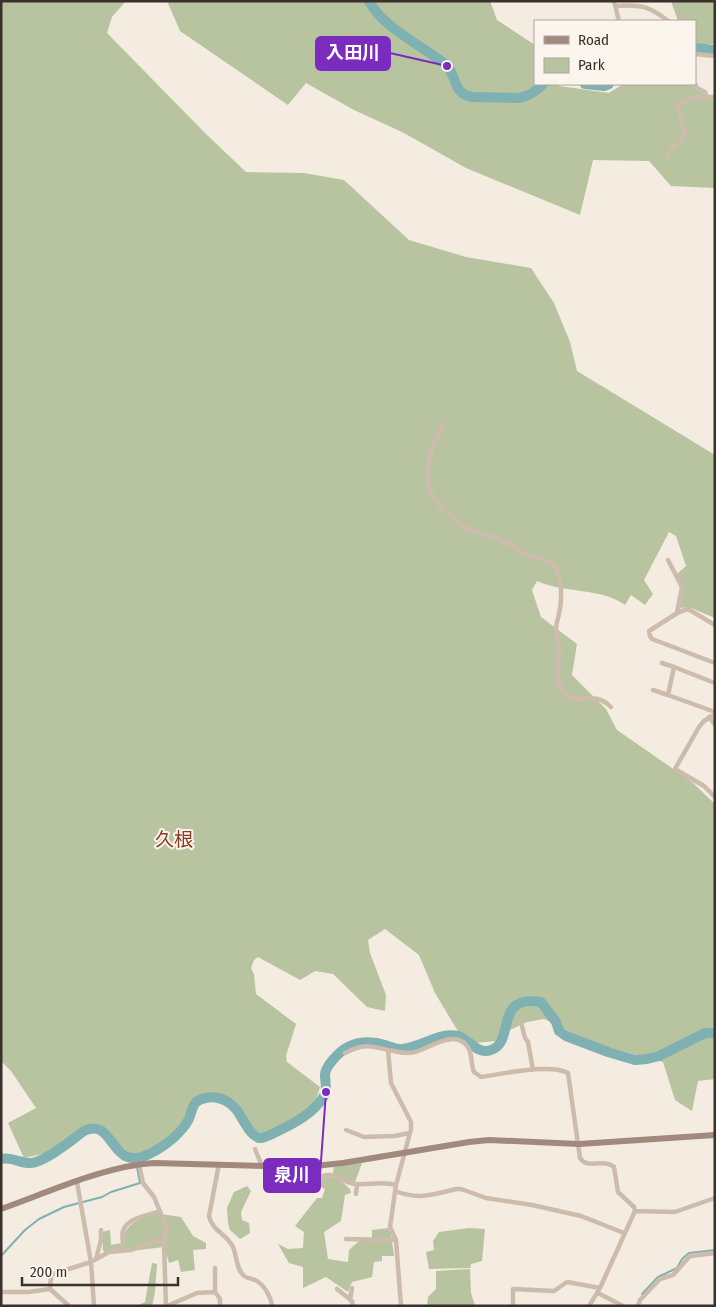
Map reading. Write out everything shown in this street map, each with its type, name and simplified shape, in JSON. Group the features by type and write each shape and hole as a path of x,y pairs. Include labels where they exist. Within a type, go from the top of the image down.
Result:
{"street":[{"path":"619,20 615,4 645,7 658,13 667,20"},
{"path":"696,54 715,56"},
{"path":"696,85 697,88 705,92 707,96"},
{"path":"667,157 671,150 683,139 684,135 678,103 707,96 715,97"},
{"path":"444,423 426,472 432,497 439,507 465,528 501,540 512,548 552,564 555,567 560,583 560,612 556,628 559,647 558,672 561,686 565,695 572,699 597,697 605,700 611,707"},
{"path":"668,560 682,587 677,613"},
{"path":"715,624 688,609 677,613 649,631 652,639 715,663"},
{"path":"662,664 715,682"},
{"path":"668,695 674,667"},
{"path":"653,690 715,713"},
{"path":"715,713 699,727 675,769 704,786 715,797"},
{"path":"709,717 715,725"},
{"path":"521,1022 525,1038 528,1042 533,1070"},
{"path":"435,1035 437,1042"},
{"path":"345,1053 357,1047 369,1045 411,1053 448,1039 456,1040 467,1046 474,1072 482,1077 533,1070 563,1070 568,1073 580,1158 583,1162 589,1164 607,1163 614,1167 618,1192 634,1207 635,1211"},
{"path":"388,1050 391,1083 411,1122 410,1133 395,1188 390,1227 396,1240 400,1306"},
{"path":"346,1130 364,1137 394,1136 410,1133"},
{"path":"1,1209 110,1170 139,1164 323,1166 490,1140 578,1144 715,1135"},
{"path":"255,1149 262,1166"},
{"path":"139,1164 143,1183 154,1197 166,1226 164,1241 166,1306 197,1293 216,1292"},
{"path":"219,1164 209,1216 210,1222 214,1229 233,1245 240,1270 246,1277 258,1281 270,1296 272,1306"},
{"path":"292,1167 296,1175 294,1187"},
{"path":"281,1191 294,1187 308,1190 314,1178 327,1175 336,1176 344,1182 357,1184 391,1184 409,1196 417,1197 461,1189 486,1198 532,1205 581,1216 624,1233"},
{"path":"77,1182 90,1262 94,1306"},
{"path":"356,1194 357,1184"},
{"path":"635,1211 675,1212 715,1198"},
{"path":"124,1251 122,1235 127,1225 160,1211"},
{"path":"589,1306 599,1291 635,1211"},
{"path":"96,1258 101,1240 101,1230"},
{"path":"346,1239 396,1240"},
{"path":"50,1289 53,1274 90,1262 109,1252 124,1251 155,1241 164,1241"},
{"path":"638,1306 640,1300 660,1279 673,1275 690,1256 715,1253"},
{"path":"215,1268 216,1292 220,1299 220,1306"},
{"path":"64,1271 66,1278"},
{"path":"513,1306 512,1289 554,1291 567,1282 599,1291 623,1306"},
{"path":"350,1300 352,1288"},
{"path":"1,1292 28,1292 50,1289 69,1306"},
{"path":"337,1290 350,1300 353,1306"}],"green space":[{"path":"1,1 126,1 112,17 107,33 246,172 304,173 344,180 409,240 466,257 531,268 554,303 570,342 577,371 715,455 715,618 689,607 680,608 684,588 677,574 686,566 676,536 669,532 644,580 653,594 645,605 631,595 625,605 605,595 559,588 537,581 532,590 541,617 577,644 572,675 606,709 617,730 692,782 715,804 715,1079 698,1081 692,1111 675,1100 663,1062 587,1043 562,1027 544,1019 527,1022 510,1030 496,1041 474,1043 459,1033 435,993 419,955 385,929 368,940 370,953 386,995 385,1011 367,1007 333,974 315,971 300,980 258,957 254,960 251,968 254,974 256,994 296,1024 286,1056 287,1062 320,1087 316,1100 296,1123 263,1137 251,1131 233,1103 216,1094 196,1099 189,1107 176,1136 153,1154 136,1158 94,1125 47,1153 24,1158 8,1123 36,1108 11,1071 1,1061"},
{"path":"167,1 490,1 497,20 534,44 534,85 558,85 609,93 621,85 693,85 715,101 715,188 671,186 649,161 593,160 580,215 466,168 404,133 354,110 306,83 288,105 180,31"},
{"path":"671,1 715,1 715,44 696,44 696,20 678,20"},
{"path":"362,1163 355,1182 344,1182 333,1173 334,1167"},
{"path":"337,1177 350,1189 351,1193 345,1195 341,1221 324,1232 328,1259 348,1262 349,1250 360,1240 372,1239 372,1230 388,1228 391,1234 394,1256 382,1256 382,1261 374,1262 372,1277 352,1282 348,1292 326,1277 303,1288 303,1267 289,1263 278,1244 288,1249 303,1248 304,1232 295,1226 317,1198 322,1198 325,1189 314,1183 316,1178"},
{"path":"247,1186 251,1191 241,1212 242,1220 249,1223 250,1233 240,1239 230,1230 227,1208 234,1192"},
{"path":"153,1213 181,1217 193,1236 206,1243 206,1249 193,1250 195,1270 181,1272 178,1260 169,1263 164,1247 106,1254 103,1250 102,1232 110,1230 111,1245 121,1243 123,1236 132,1224"},
{"path":"469,1228 485,1229 482,1261 471,1264 470,1268 429,1269 426,1252 434,1250 433,1241 439,1232"},
{"path":"152,1263 157,1264 152,1306 137,1306 145,1302"},
{"path":"470,1269 471,1293 475,1306 427,1306 428,1297 436,1289 436,1271"}],"waterway":[{"path":"369,1 389,24 445,64 458,89 466,95 472,97 519,98 533,93 542,85"},
{"path":"696,48 715,50"},
{"path":"594,85 606,85"},
{"path":"1,1159 9,1158 27,1163 37,1162 58,1150 84,1131 94,1129 102,1131 119,1152 127,1157 136,1158 149,1154 172,1140 186,1125 196,1102 210,1097 225,1100 237,1110 253,1134 261,1138 266,1137 300,1119 317,1105 325,1094 327,1067 337,1055 348,1047 371,1042 403,1049 451,1035 462,1038 477,1049 491,1050 503,1038 511,1012 516,1005 526,1001 541,1002 556,1022 559,1031 566,1036 635,1060 659,1056 705,1033 715,1033"},
{"path":"1,1256 25,1230 39,1219 64,1207 102,1197 111,1192 140,1183 137,1167"},
{"path":"642,1294 658,1277 677,1268 682,1259 689,1253 715,1250"}],"place":[{"name":"入田川","path":"447,66"},
{"name":"泉川","path":"326,1092"}],"district":[{"name":"久根","path":"174,839"}]}
